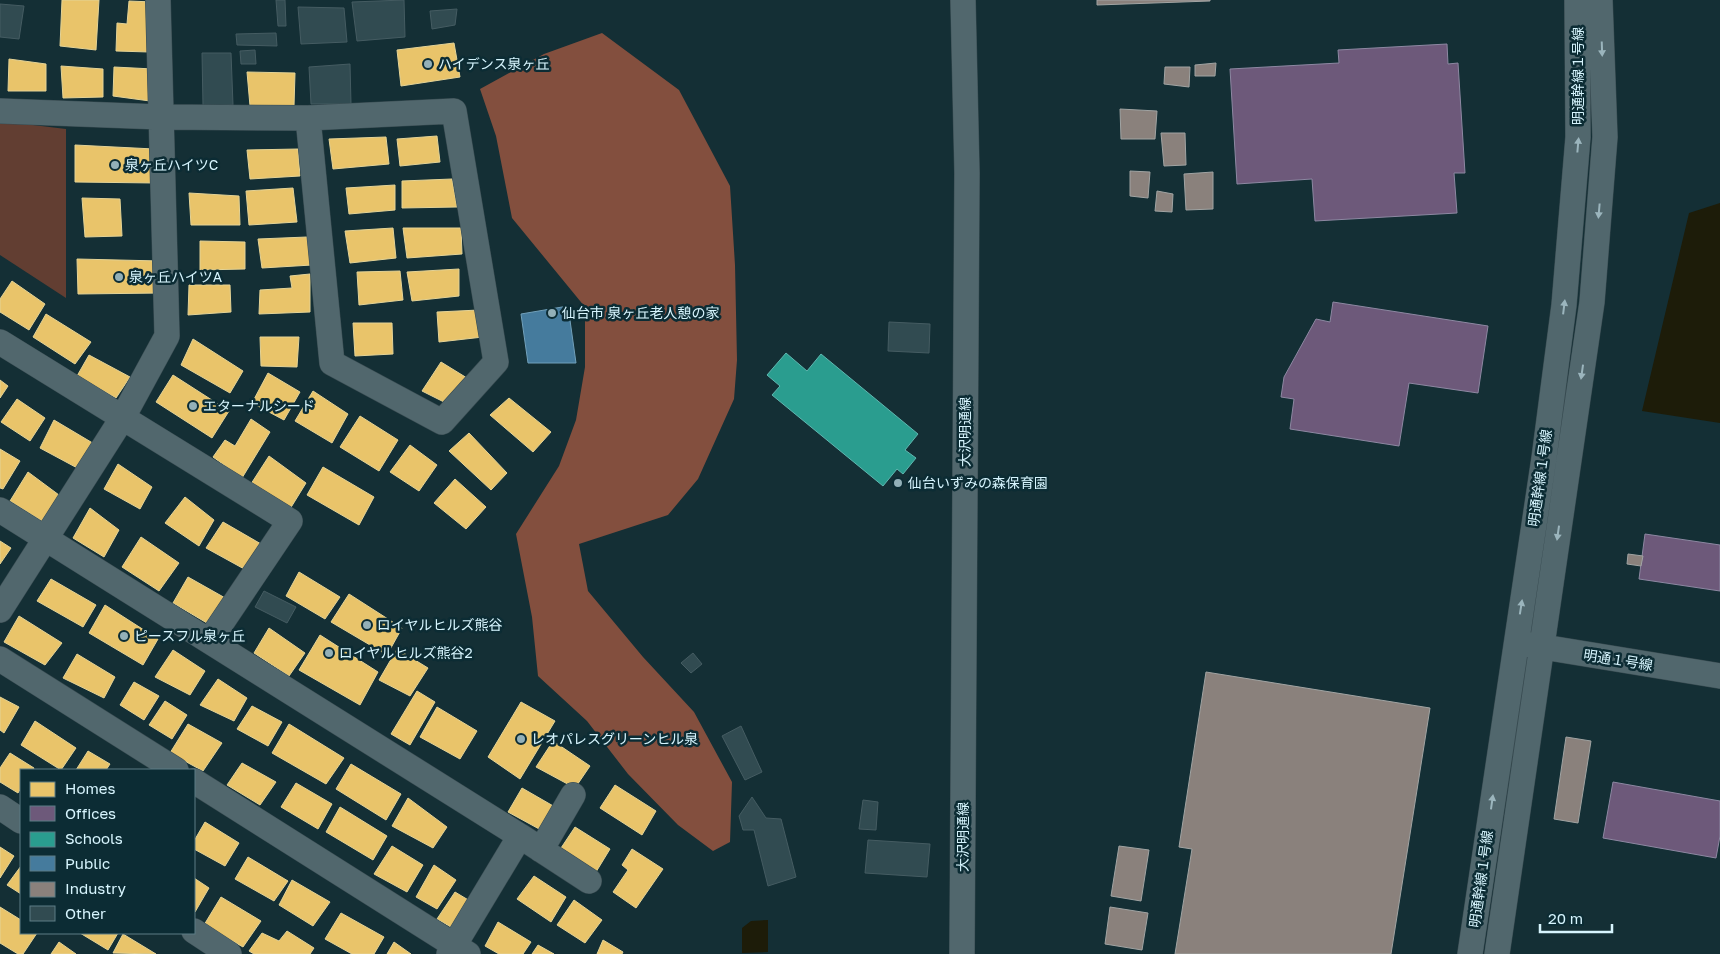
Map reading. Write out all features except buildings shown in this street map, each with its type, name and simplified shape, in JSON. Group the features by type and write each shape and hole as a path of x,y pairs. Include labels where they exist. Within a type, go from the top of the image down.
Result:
{"street":[{"path":"0,610 123,417 167,336 158,0"},
{"name":"大沢明通線","path":"962,954 967,174 963,0"},
{"name":"明通幹線１号線","path":"1470,954 1542,468 1564,305 1578,137 1577,0"},
{"path":"1497,954 1592,302 1606,137 1600,0"},
{"path":"0,111 160,118 308,118 454,111 496,362 442,422 332,363 308,118"},
{"path":"0,342 290,521 210,640"},
{"path":"0,510 210,640 590,881"},
{"name":"明通１号線","path":"1516,642 1720,676"},
{"path":"0,659 174,769"},
{"path":"195,783 457,951 520,836"},
{"path":"541,850 573,795"},
{"path":"0,807 20,820"},
{"path":"195,932 229,954"}],"shaded area":[{"path":"602,33 679,90 730,186 735,265 737,360 734,399 698,479 668,515 579,544 588,591 643,657 694,712 732,782 730,842 713,851 678,825 628,774 587,721 538,676 532,617 516,534 559,466 576,420 585,367 585,307 512,218 496,136 480,89 544,54"},
{"path":"0,121 66,129 66,298 0,255"},
{"path":"1720,203 1720,423 1642,411 1689,213"},
{"path":"768,920 768,952 742,953 742,928 751,921"}],"place":[{"name":"ハイデンス泉ヶ丘","path":"428,64"},
{"name":"泉ヶ丘ハイツC","path":"115,165"},
{"name":"泉ヶ丘ハイツA","path":"119,277"},
{"name":"仙台市 泉ヶ丘老人憩の家","path":"552,313"},
{"name":"エターナルシード","path":"193,406"},
{"name":"仙台いずみの森保育園","path":"898,483"},
{"name":"ロイヤルヒルズ熊谷","path":"367,625"},
{"name":"ピースフル泉ヶ丘","path":"124,636"},
{"name":"ロイヤルヒルズ熊谷2","path":"329,653"},
{"name":"レオパレスグリーンヒル泉","path":"521,739"}]}
